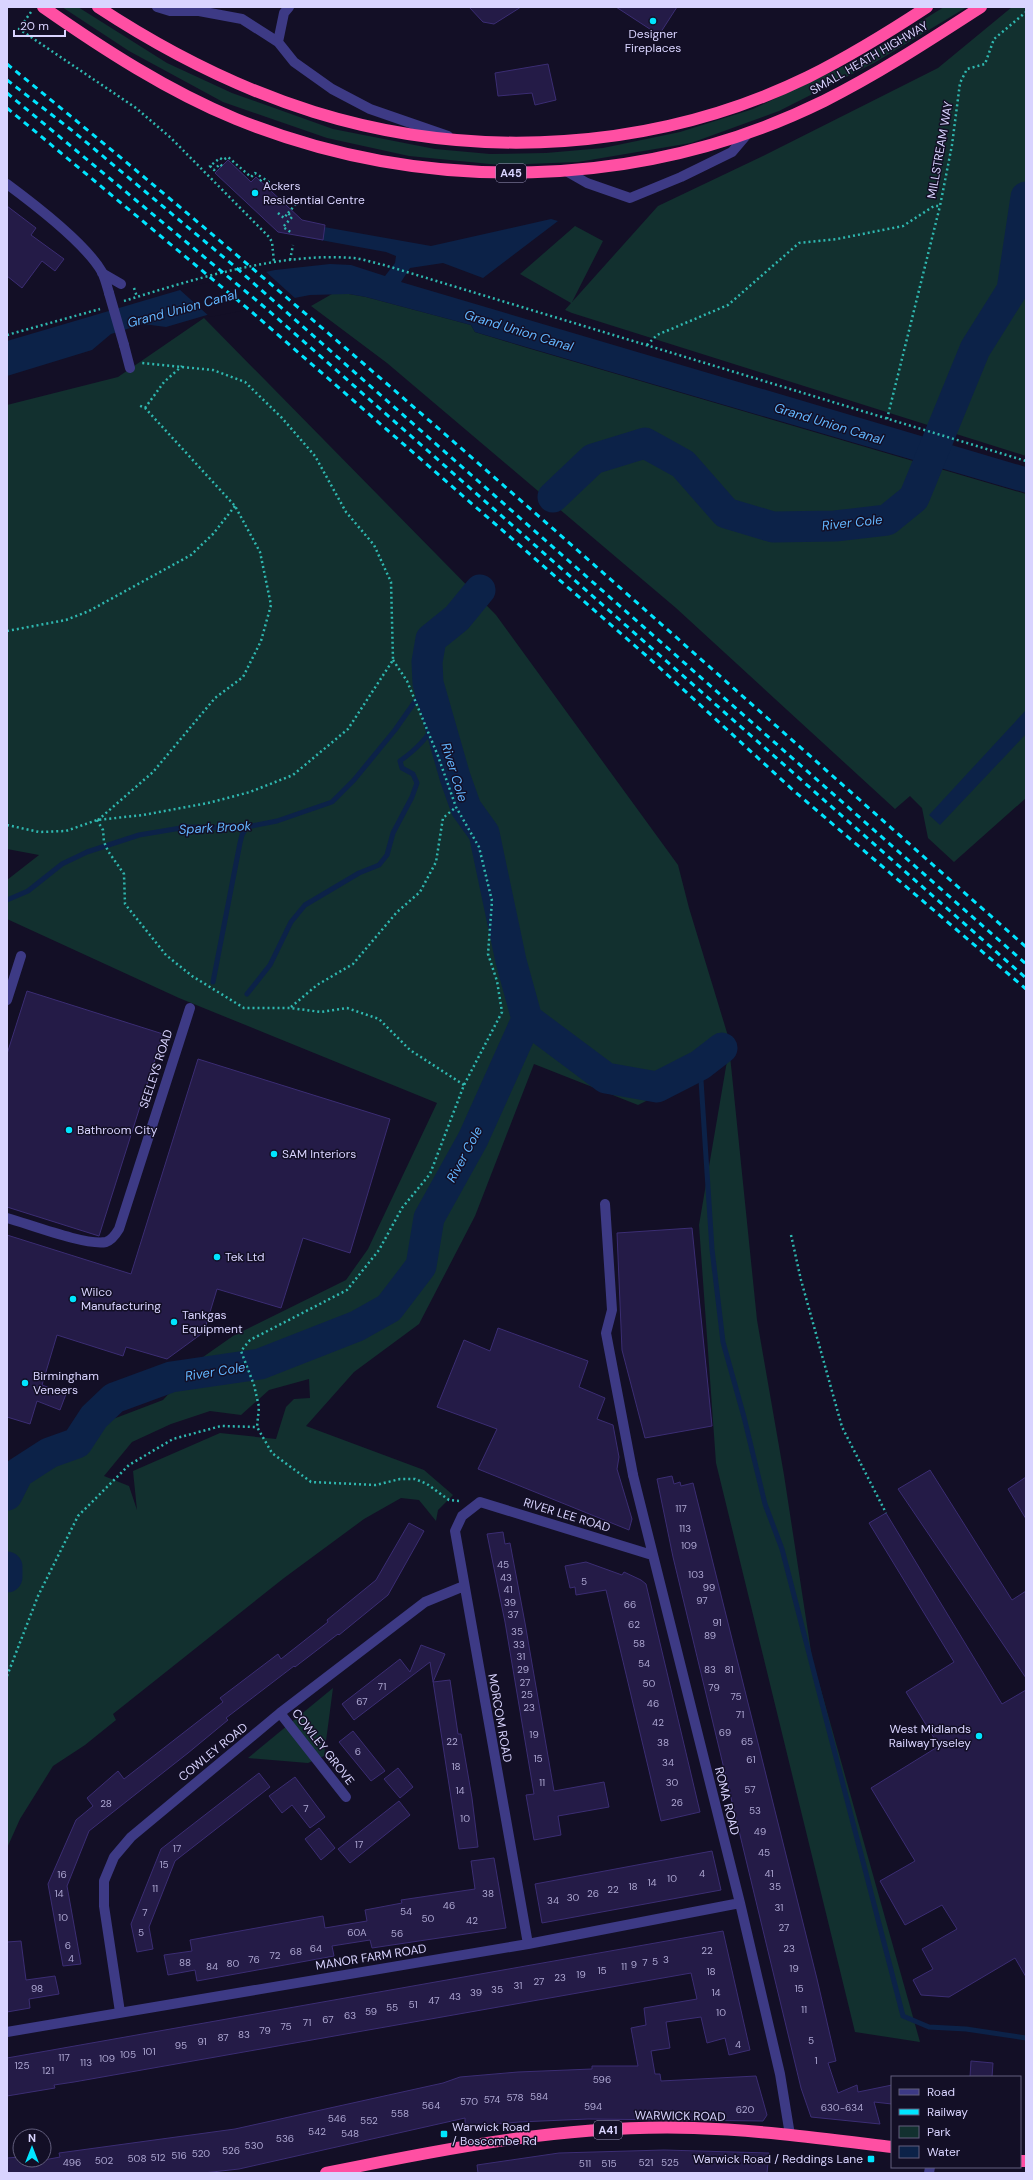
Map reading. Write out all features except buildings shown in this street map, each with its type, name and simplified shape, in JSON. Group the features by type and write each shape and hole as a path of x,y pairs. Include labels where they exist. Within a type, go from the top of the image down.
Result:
{"highway":[{"name":"SMALL HEATH HIGHWAY","path":"43,7 124,60 197,101 248,123 315,146 363,158 440,170 524,173 566,171 629,163 670,155 749,132 822,101 861,81 981,7"},
{"name":"SMALL HEATH HIGHWAY","path":"98,7 137,32 212,72 278,100 342,120 386,130 461,141 519,143 587,139 663,127 737,106 808,76 883,36 927,7"},
{"name":"WARWICK ROAD","path":"326,2173 449,2148 514,2138 627,2129 694,2128 790,2135 891,2147"}],"street":[{"path":"158,7 170,11 199,11 225,7"},
{"path":"278,42 284,13 289,7"},
{"path":"199,11 242,19 278,42 294,62 332,89 370,108 461,141"},
{"path":"566,171 587,183 630,198 681,177 732,152 749,132"},
{"path":"7,184 71,237 94,260 102,273 109,293 130,368"},
{"path":"102,273 121,284"},
{"path":"7,1000 21,956"},
{"name":"SEELEYS ROAD","path":"7,1218 91,1242 108,1241 114,1237 119,1229 190,1008"},
{"name":"ROMA ROAD","path":"605,1204 612,1310 606,1333 633,1475 740,1903 780,2074 790,2135"},
{"name":"RIVER LEE ROAD","path":"476,1504 480,1502 652,1555"},
{"name":"MORCOM ROAD","path":"476,1504 462,1516 455,1531 528,1944"},
{"name":"COWLEY ROAD","path":"120,2012 104,1906 104,1880 114,1856 131,1837 280,1713 425,1602 464,1586"},
{"name":"COWLEY GROVE","path":"280,1713 346,1797"},
{"name":"MANOR FARM ROAD","path":"7,2032 528,1944 740,1903"}],"path":[{"path":"34,7 19,29 136,108 171,138 269,237 272,242 274,262"},
{"name":"MILLSTREAM WAY","path":"647,345 657,335 728,305 799,243 837,239 903,226 934,206 940,206 952,145 960,83 967,69 985,64 994,39 1026,12"},
{"path":"222,166 220,164 214,170 210,166 220,158 223,160 228,157 250,179 255,173 262,180 273,185"},
{"path":"278,213 284,218 296,204"},
{"path":"887,419 940,206"},
{"path":"288,213 292,217 283,227 292,233"},
{"path":"290,260 293,245"},
{"path":"116,304 204,278 274,262 290,260 355,258 384,265 1026,461"},
{"path":"7,335 102,308"},
{"path":"130,368 143,362 182,365 213,370 245,382 282,418 315,456 346,512 374,545 391,582 393,660 410,689 425,723 456,806 479,847 492,901 488,954 497,981 502,1012 464,1085 430,1174 402,1208 379,1250 347,1290 250,1340 241,1351 254,1386 259,1408 257,1427 272,1453 311,1482 376,1485 400,1479 415,1479 428,1484 449,1500 476,1504"},
{"path":"146,408 164,382 182,365"},
{"path":"97,820 153,772 215,698 243,677 261,641 270,605 260,552 235,506 146,408 138,405"},
{"path":"7,631 66,620 89,611 191,555 213,534 235,506"},
{"path":"7,825 39,832 66,831 97,820 143,815 208,803 250,792 293,775 348,729 393,660"},
{"path":"290,1008 317,985 353,964 398,912 420,892 436,862 443,818 456,806"},
{"path":"97,820 103,830 104,842 108,851 124,874 125,904 166,955 192,976 244,1008 290,1008 321,1012 347,1008 379,1020 410,1050 464,1085"},
{"path":"791,1235 800,1280 842,1428 886,1513"},
{"path":"7,1676 38,1596 78,1516 129,1465 172,1439 221,1426 257,1427"}],"green space":[{"path":"62,7 78,7 167,63 232,93 333,129 435,149 490,154 546,153 603,148 680,132 753,109 861,58 944,7 967,7 874,63 779,111 691,143 578,162 500,165 409,156 327,138 223,102 129,51"},
{"path":"1012,7 1026,7 1026,456 572,313 565,310 571,303 520,274 575,226 603,241 572,302 658,206 765,155 938,68"},
{"path":"332,294 349,294 366,297 471,325 475,332 524,347 1026,494 1026,798 954,862 928,838 922,808 910,796 895,809 676,608 387,363 311,306"},
{"path":"204,318 496,615 678,865 689,908 728,1036 757,1320 784,1475 812,1658 920,2042 855,2032 716,1463 699,1225 727,1061 638,1105 534,1064 475,1216 419,1324 354,1372 306,1426 424,1470 453,1495 438,1510 436,1521 419,1500 401,1498 364,1519 284,1578 113,1714 116,1720 85,1745 53,1766 20,1819 7,1848 7,1498 31,1459 79,1432 163,1400 203,1357 233,1336 346,1280 368,1249 437,1103 179,998 7,919 7,880 39,855 7,849 7,405 118,377","holes":["309,1379 310,1398 294,1399 286,1407 276,1439 220,1433 133,1471 137,1510 129,1486 104,1476 132,1442 171,1424 210,1411 241,1415 269,1390"]},
{"path":"333,1688 324,1756 308,1763 248,1758"}],"water":[{"name":"Grand Union Canal","path":"551,219 558,221 483,278 443,263 410,268 401,282 1026,467 1026,493 475,332 471,325 366,297 349,294 310,295 207,315 166,327 143,324 111,334 92,350 7,376 7,341 180,290 275,270 330,264 351,265 385,276 395,263 396,256 386,252 304,237 307,224 431,246"},
{"path":"1026,710 1026,734 940,825 929,815"}],"pier":[{"path":"264,270 297,300 210,317 179,289"}],"waterway":[{"name":"River Cole","path":"553,497 593,459 645,443 683,464 726,513 773,527 835,526 887,520 914,498 975,349 1012,290 1026,197"},
{"name":"River Cole","path":"7,1495 18,1473 49,1453 77,1443 94,1417 114,1398 171,1377 260,1364 357,1326 389,1308 421,1266 429,1218 473,1139 527,1019 511,961 484,833 466,808 455,777 428,683 427,662 431,639 457,618 480,590"},
{"name":"Spark Brook","path":"7,900 28,891 62,864 87,852 139,835 187,827 241,828 277,821 332,802 354,780 395,730 428,683"},
{"path":"247,994 270,965 291,922 305,905 359,873 379,865 387,855 393,833 412,797 417,783 413,774 402,768 400,761 422,742 438,719"},
{"path":"213,982 240,843 242,835 247,827"},
{"path":"527,1019 606,1078 657,1087 700,1065 722,1048"},
{"path":"700,1065 712,1249 723,1342 744,1417 765,1504 782,1549 903,2016 929,2027 966,2029 1026,2038"},
{"name":"River Cole","path":"7,1567 7,1577"}],"railway":[{"path":"7,64 137,171 394,390 648,612 1026,947"},
{"path":"7,80 74,132 233,265 1026,964"},
{"path":"7,93 268,310 1026,978"},
{"path":"7,108 253,313 649,658 794,791 1026,989"}],"place":[{"name":"Designer Fireplaces","path":"653,21"},
{"name":"Ackers Residential Centre","path":"255,193"},
{"name":"Bathroom City","path":"69,1130"},
{"name":"SAM Interiors","path":"274,1154"},
{"name":"Tek Ltd","path":"217,1257"},
{"name":"Wilco Manufacturing","path":"73,1299"},
{"name":"Tankgas Equipment","path":"174,1322"},
{"name":"Birmingham Veneers","path":"25,1383"},
{"name":"West Midlands RailwayTyseley","path":"979,1736"},
{"name":"Warwick Road / Boscombe Rd","path":"444,2134"},
{"name":"Warwick Road / Reddings Lane","path":"871,2159"}]}
